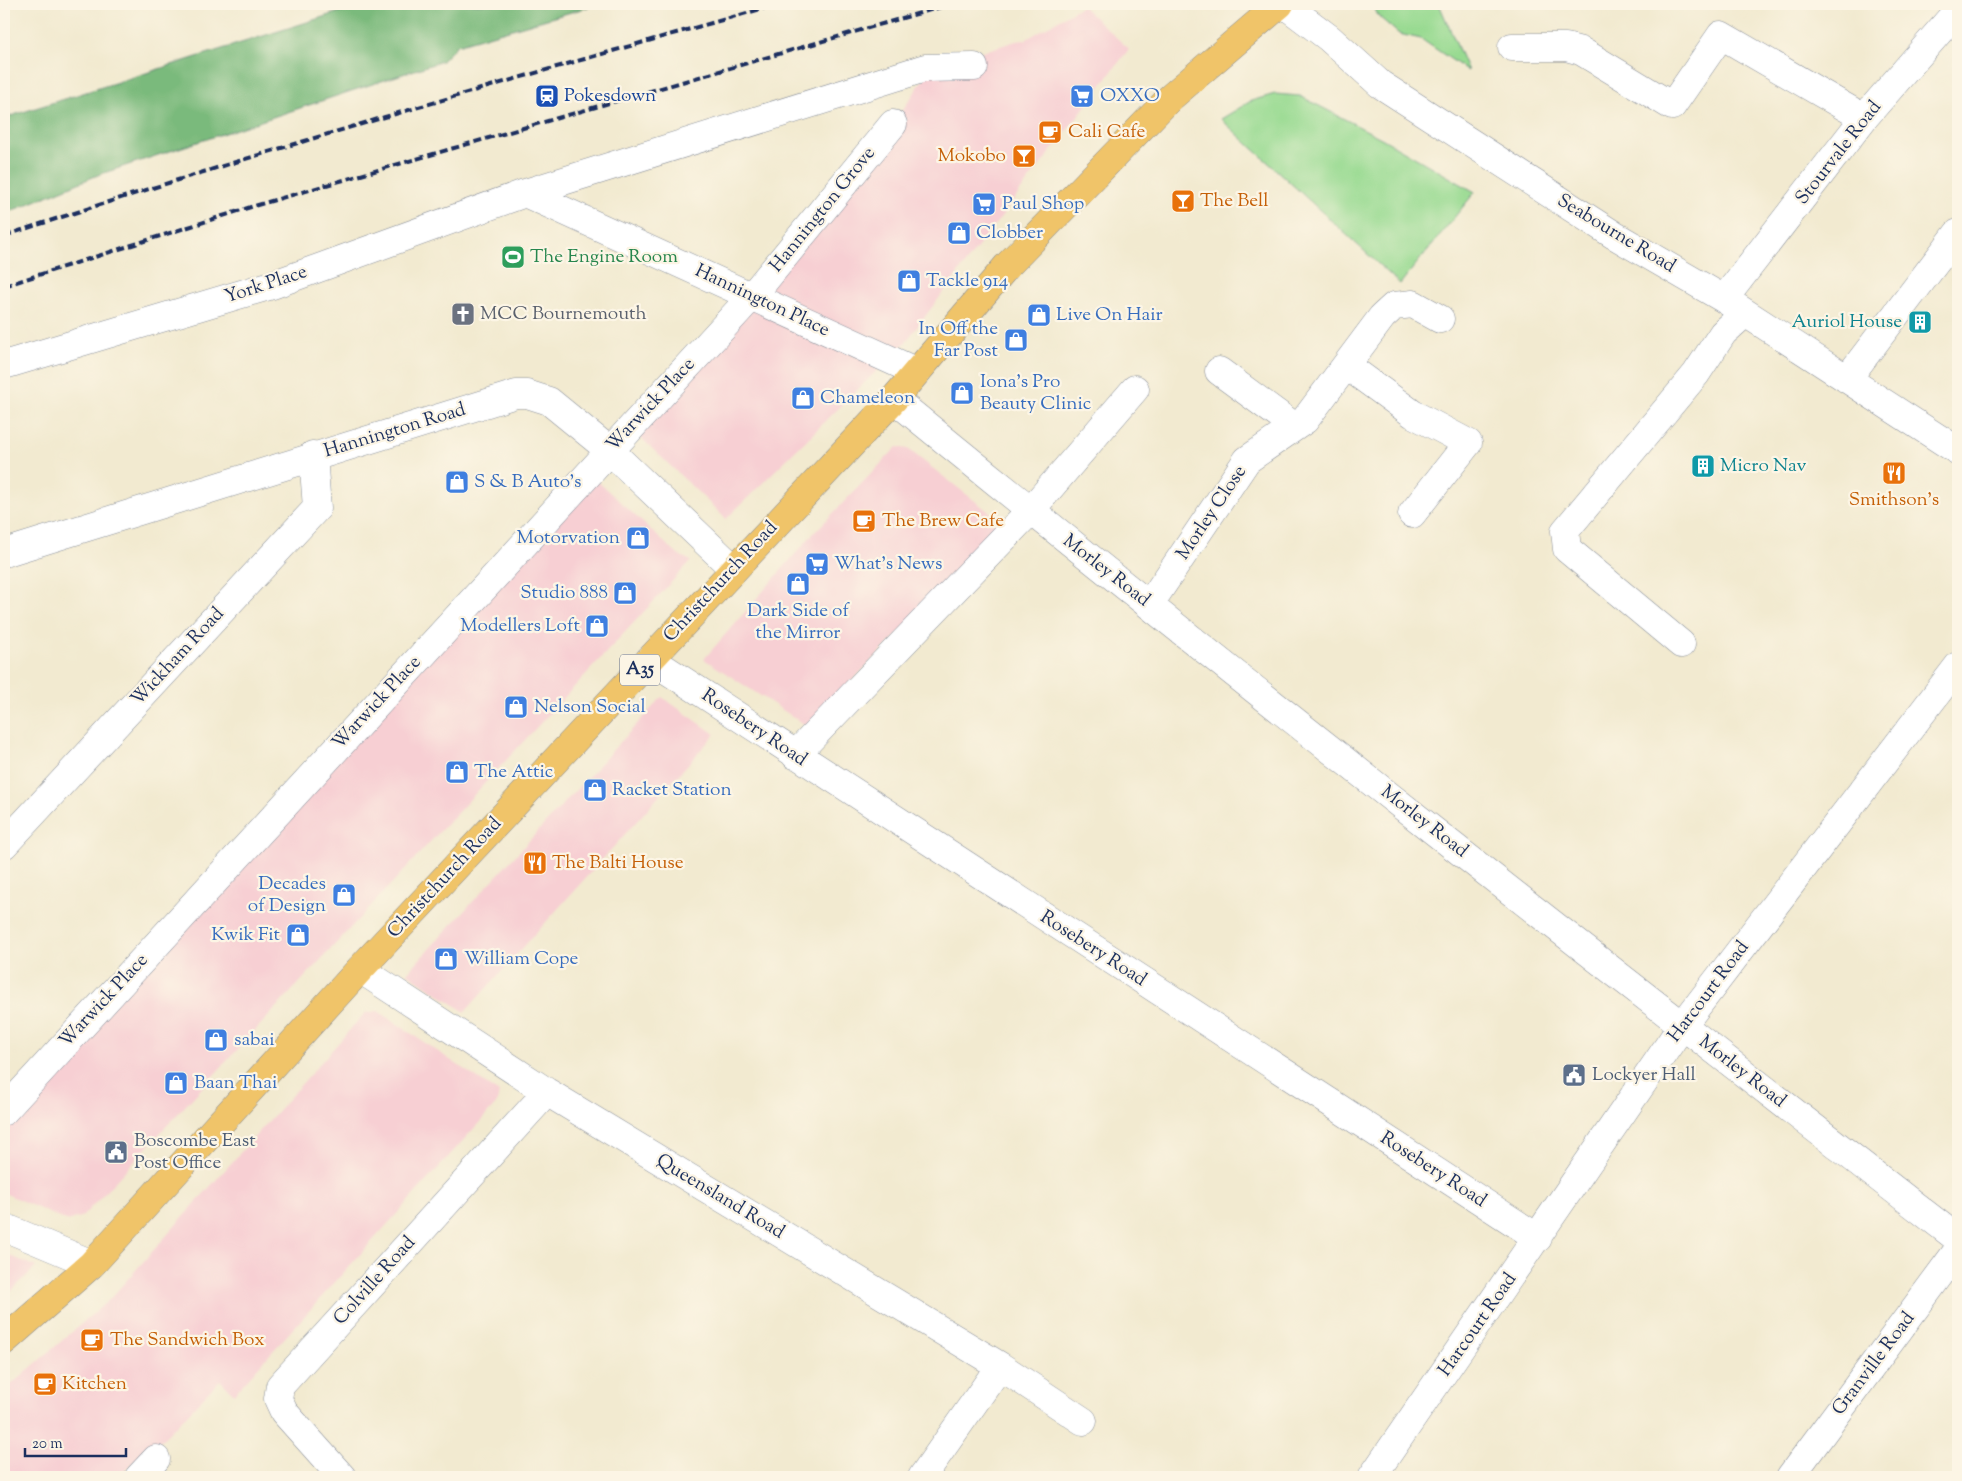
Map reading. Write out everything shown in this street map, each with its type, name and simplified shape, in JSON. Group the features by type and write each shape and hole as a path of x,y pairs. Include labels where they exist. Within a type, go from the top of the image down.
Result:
{"main road":[{"name":"Christchurch Road","path":"4,1341 92,1264 360,969 733,568 894,399 1007,266 1170,98 1282,4"}],"street":[{"name":"Seabourne Road","path":"1282,4 1329,38 1380,84 1614,235 1735,306 1958,451"},
{"name":"Stourvale Road","path":"1681,644 1567,549 1565,531 1696,374 1724,332 1735,306 1864,118 1958,10"},
{"path":"1512,47 1566,47 1582,51 1672,106 1721,35 1864,118"},
{"name":"York Place","path":"4,365 272,285 525,193 926,68 974,67"},
{"name":"Hannington Grove","path":"752,296 893,124"},
{"name":"Hannington Place","path":"525,193 917,372"},
{"path":"1847,379 1958,233"},
{"name":"Warwick Place","path":"4,1111 752,296"},
{"name":"Morley Close","path":"1149,605 1247,460 1305,420 1382,317 1394,306 1413,304 1440,319"},
{"path":"1346,365 1413,414 1468,443 1412,514"},
{"path":"1219,372 1295,427"},
{"path":"794,756 1030,511 1135,389"},
{"name":"Hannington Road","path":"4,553 314,455 516,394 527,394 548,401 609,450 733,568"},
{"name":"Morley Road","path":"894,399 1030,511 1682,1026 1958,1239"},
{"name":"Wickham Road","path":"4,845 317,508 314,455"},
{"name":"Rosebery Road","path":"650,659 794,756 1538,1238"},
{"name":"Harcourt Road","path":"1372,1477 1682,1026 1958,666"},
{"name":"Queensland Road","path":"360,969 547,1092 1000,1366 1083,1421"},
{"name":"Colville Road","path":"342,1477 284,1412 278,1399 280,1386 547,1092"},
{"path":"4,1227 92,1264"},
{"name":"Granville Road","path":"1790,1477 1958,1250"},
{"path":"922,1477 1000,1366"}],"shaded area":[{"path":"1082,6 1129,49 904,344 726,519 637,434 906,119 896,120 931,68 1016,41 1025,40"},
{"path":"897,447 908,449 1006,525 807,726 704,659 811,536"},
{"path":"594,478 677,554 691,561 83,1216 67,1221 4,1193 4,1121"},
{"path":"662,697 715,734 465,1012 407,973"},
{"path":"378,1011 499,1093 497,1103 234,1394 220,1380 161,1441 115,1477 4,1477 4,1391 110,1299 365,1013"},
{"path":"4,1253 36,1267 4,1298"}],"green space":[{"path":"364,4 599,4 457,45 442,61 98,175 4,214 4,118"},
{"path":"1373,4 1439,4 1468,71 1421,39 1399,34 1378,16"},
{"path":"1275,94 1300,96 1383,139 1475,192 1400,284 1221,119 1251,101"}],"railway":[{"path":"4,236 293,144 779,4"},
{"path":"4,286 254,206 951,4"}],"place":[{"name":"Pokesdown","path":"547,96"},
{"name":"OXXO","path":"1082,96"},
{"name":"Cali Cafe","path":"1050,132"},
{"name":"Mokobo","path":"1024,156"},
{"name":"The Bell","path":"1183,201"},
{"name":"Paul Shop","path":"984,204"},
{"name":"Clobber","path":"959,233"},
{"name":"The Engine Room","path":"513,257"},
{"name":"Tackle 914","path":"909,281"},
{"name":"MCC Bournemouth","path":"463,314"},
{"name":"Live On Hair","path":"1039,315"},
{"name":"Auriol House","path":"1920,322"},
{"name":"In Off the Far Post","path":"1016,340"},
{"name":"Iona's Pro Beauty Clinic","path":"962,393"},
{"name":"Chameleon","path":"803,398"},
{"name":"Micro Nav","path":"1703,466"},
{"name":"Smithson's","path":"1894,473"},
{"name":"S & B Auto's","path":"457,482"},
{"name":"The Brew Cafe","path":"864,521"},
{"name":"Motorvation","path":"638,538"},
{"name":"What's News","path":"817,564"},
{"name":"Dark Side of the Mirror","path":"798,584"},
{"name":"Studio 888","path":"625,593"},
{"name":"Modellers Loft","path":"597,626"},
{"name":"Nelson Social","path":"516,707"},
{"name":"The Attic","path":"457,772"},
{"name":"Racket Station","path":"595,790"},
{"name":"The Balti House","path":"535,863"},
{"name":"Decades of Design","path":"344,895"},
{"name":"Kwik Fit","path":"298,935"},
{"name":"William Cope","path":"446,959"},
{"name":"sabai","path":"216,1040"},
{"name":"Lockyer Hall","path":"1574,1075"},
{"name":"Baan Thai","path":"176,1083"},
{"name":"Boscombe East Post Office","path":"116,1152"},
{"name":"The Sandwich Box","path":"92,1340"},
{"name":"Kitchen","path":"45,1384"}]}
